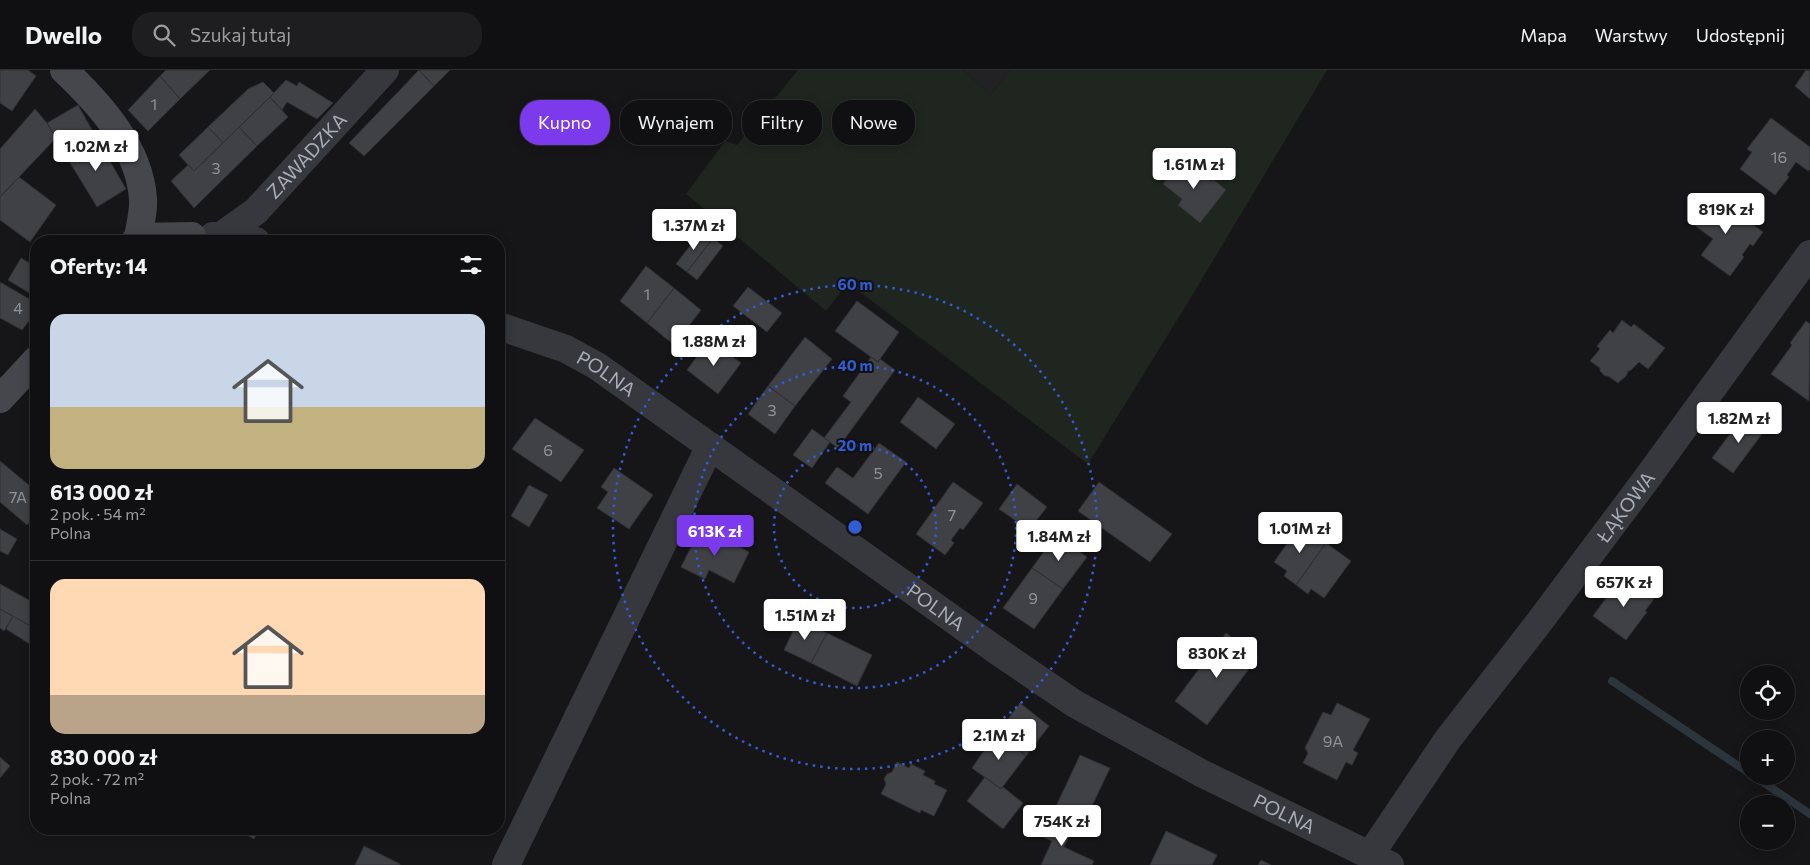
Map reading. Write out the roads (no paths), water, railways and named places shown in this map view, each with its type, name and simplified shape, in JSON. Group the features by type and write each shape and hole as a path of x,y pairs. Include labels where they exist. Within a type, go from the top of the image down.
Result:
{"street":[{"path":"64,70 87,92 107,116 121,137 137,168 143,200 137,235"},
{"name":"ZAWADZKA","path":"222,235 256,211 385,70"},
{"name":"ŁĄKOWA","path":"1380,860 1448,739 1537,625 1645,481 1810,254"},
{"name":"POLNA","path":"505,328 558,346 597,366 996,650 1075,704 1203,774 1380,860"},
{"path":"0,399 30,366"},
{"path":"506,865 710,446"}],"waterway":[{"path":"1612,681 1740,767"},
{"path":"1767,785 1810,814"}]}
